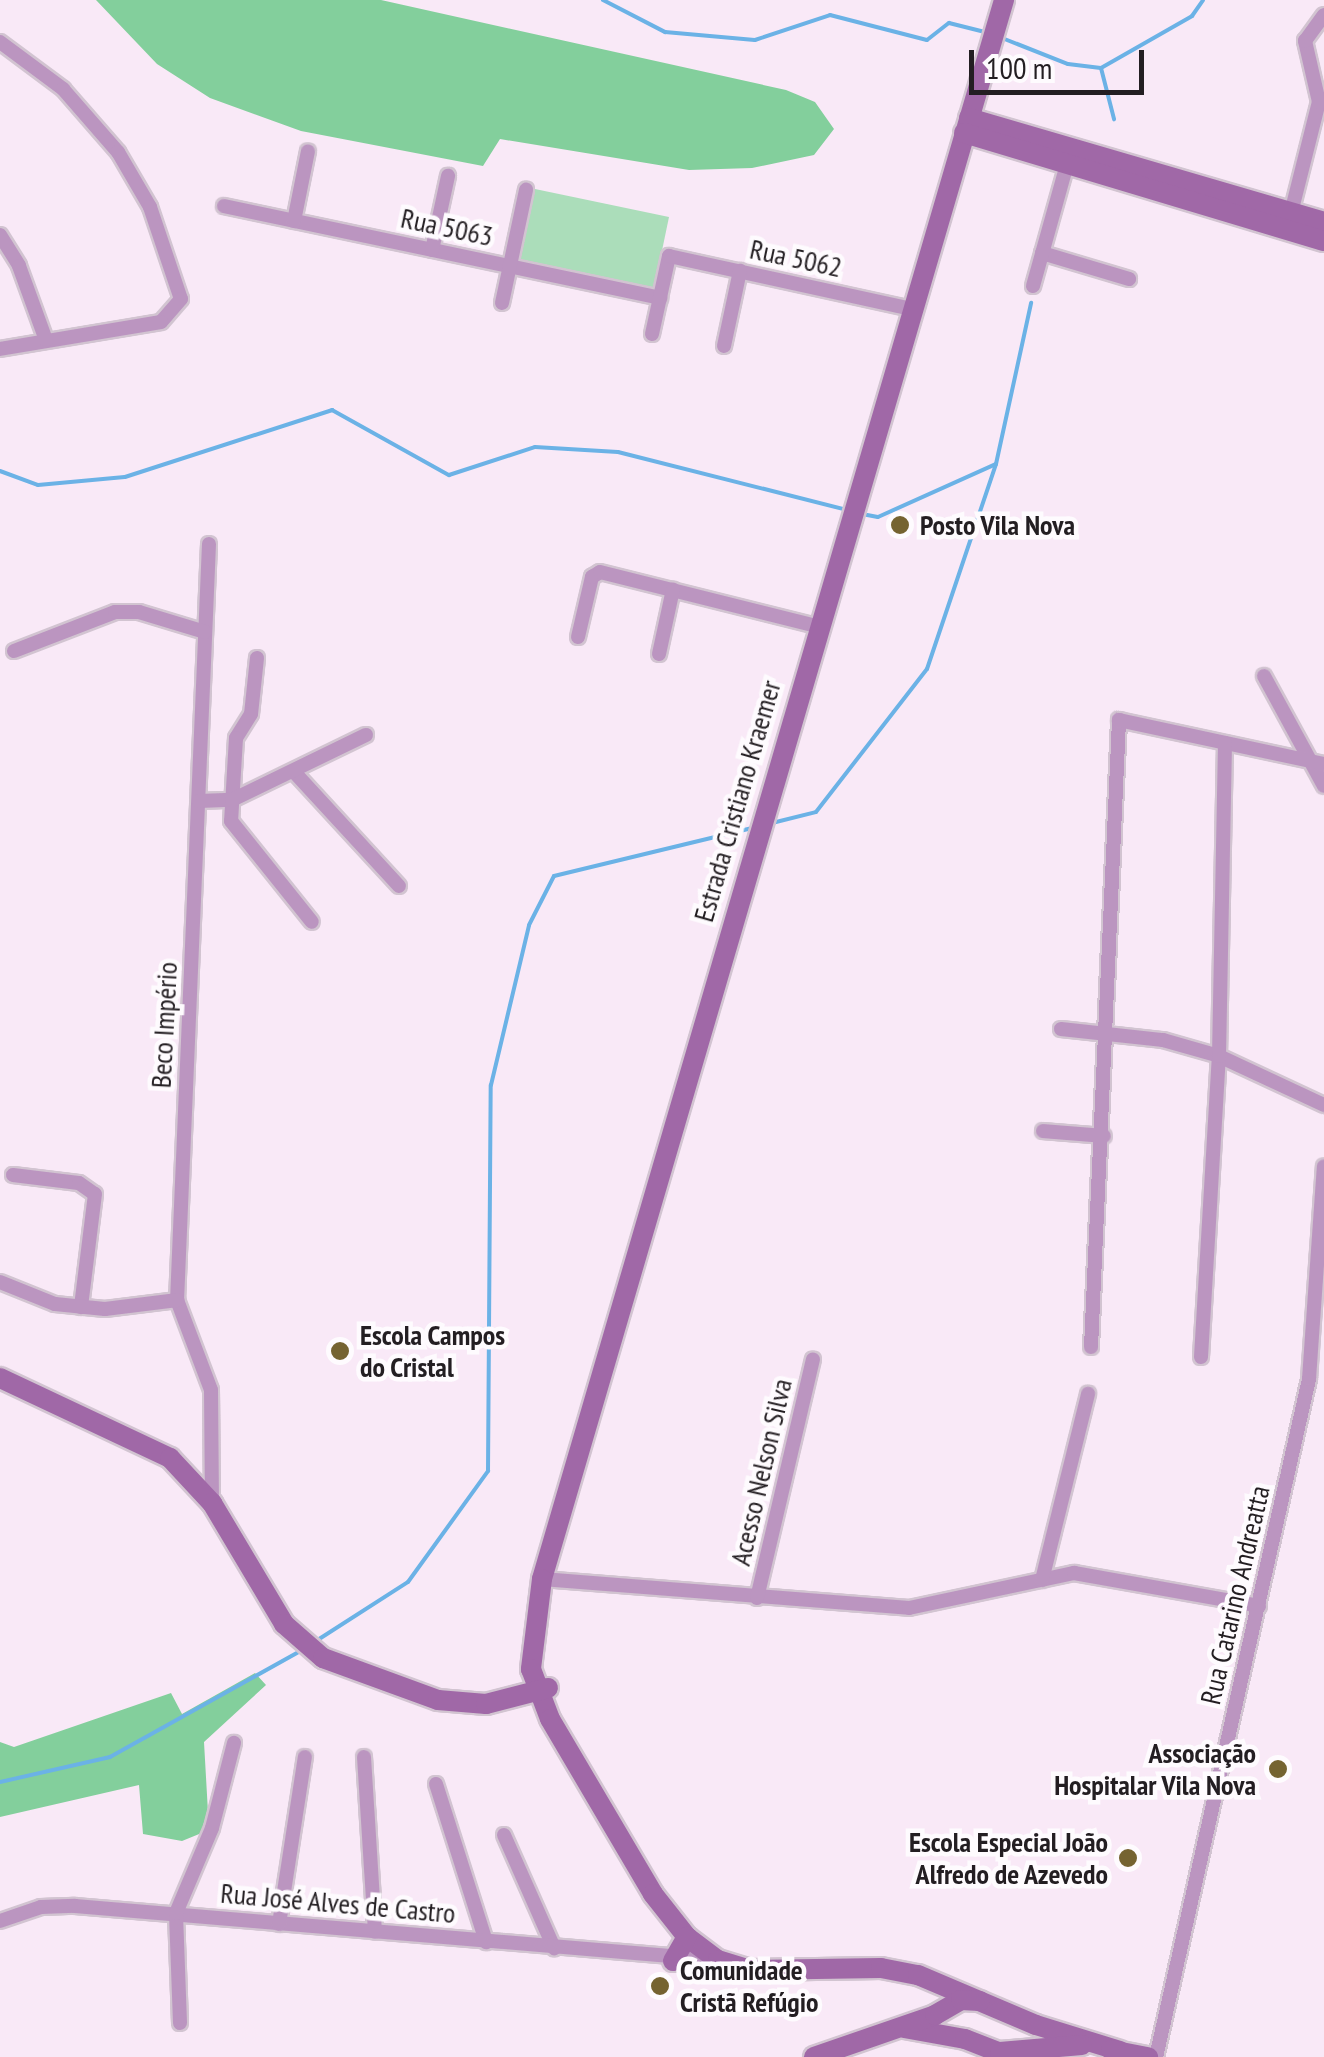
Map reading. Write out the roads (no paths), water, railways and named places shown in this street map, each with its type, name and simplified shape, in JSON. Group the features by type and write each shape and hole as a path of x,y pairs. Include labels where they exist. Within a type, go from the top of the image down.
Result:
{"main road":[{"name":"Estrada Cristiano Kraemer","path":"602,1802 550,1719 530,1647 542,1579 763,810 1004,0"},
{"path":"966,125 1066,164 1289,221 1324,222"},
{"path":"966,125 1289,221 1324,241"},
{"path":"0,1378 138,1438 170,1458 212,1503 284,1624 323,1658 438,1700 496,1703 550,1719"},
{"name":"Estrada Cristiano Kraemer","path":"536,1620 543,1690 653,1894 703,1949"},
{"path":"496,1703 530,1647"},
{"path":"496,1703 543,1690"},
{"path":"673,1961 703,1949 751,1970 881,1968 936,1980 1036,2025 1148,2057"},
{"path":"936,1980 946,2010 965,2039"},
{"path":"814,2057 946,2010 961,2000 980,2002"},
{"path":"1036,2025 1058,2052"},
{"path":"892,2028 965,2039 1006,2054 1120,2051"}],"street":[{"path":"1289,221 1319,102 1304,41 1324,15"},
{"path":"0,42 64,89 118,152 150,208 181,291 178,307 161,322 0,348"},
{"path":"294,221 308,151"},
{"path":"1034,286 1066,164"},
{"path":"432,250 448,176"},
{"path":"502,303 526,190"},
{"name":"Rua 5063","path":"224,206 660,298"},
{"path":"0,235 19,266 46,340"},
{"path":"1042,253 1129,279"},
{"name":"Rua 5062","path":"660,298 669,256 912,308"},
{"path":"724,346 740,271"},
{"path":"652,334 660,298"},
{"name":"Beco Império","path":"208,544 177,1300 211,1390 212,1503"},
{"path":"578,637 596,573 818,626"},
{"path":"660,654 672,589"},
{"path":"14,652 116,612 139,612 205,632"},
{"path":"256,658 251,714 236,738 234,831 312,922"},
{"path":"1264,676 1319,763 1324,786"},
{"path":"1091,1347 1104,1136 1120,720 1319,763"},
{"path":"199,801 232,800 296,774 366,735"},
{"path":"1201,1357 1218,1056 1226,743"},
{"path":"296,774 399,886"},
{"path":"1061,1029 1164,1040 1218,1056 1324,1105"},
{"path":"1043,1131 1104,1136"},
{"name":"Rua Catarino Andreatta","path":"1156,2057 1310,1379 1324,1167"},
{"path":"13,1175 80,1182 95,1194 81,1306"},
{"path":"0,1282 55,1304 177,1300"},
{"name":"Acesso Nelson Silva","path":"757,1598 813,1359"},
{"path":"1042,1580 1088,1394"},
{"path":"542,1579 909,1608 1074,1572 1259,1606"},
{"path":"180,2022 176,1913 212,1828 234,1743"},
{"path":"279,1924 305,1756"},
{"path":"364,1757 375,1932"},
{"path":"436,1784 486,1942"},
{"path":"504,1835 554,1948"},
{"name":"Rua José Alves de Castro","path":"0,1921 41,1907 74,1906 673,1961 703,1949"}],"waterway":[{"path":"603,0 665,32 755,40 830,15 927,40 949,23 986,32"},
{"path":"1002,38 1068,64 1101,68 1192,16 1203,0"},
{"path":"1101,68 1114,119"},
{"path":"772,823 816,812 927,669 996,464 1031,303"},
{"path":"0,471 38,485 125,477 332,410 449,475 535,447 618,452 848,510"},
{"path":"862,514 878,517 996,464"},
{"path":"316,1641 408,1582 488,1471 491,1085 529,925 554,876 753,828"},
{"path":"0,1782 110,1757 304,1649"}],"place":[{"name":"Posto Vila Nova","path":"900,525"},
{"name":"Escola Campos do Cristal","path":"340,1351"},
{"name":"Associação Hospitalar Vila Nova","path":"1278,1769"},
{"name":"Escola Especial João Alfredo de Azevedo","path":"1128,1858"},
{"name":"Comunidade Cristã Refúgio","path":"660,1986"}]}
